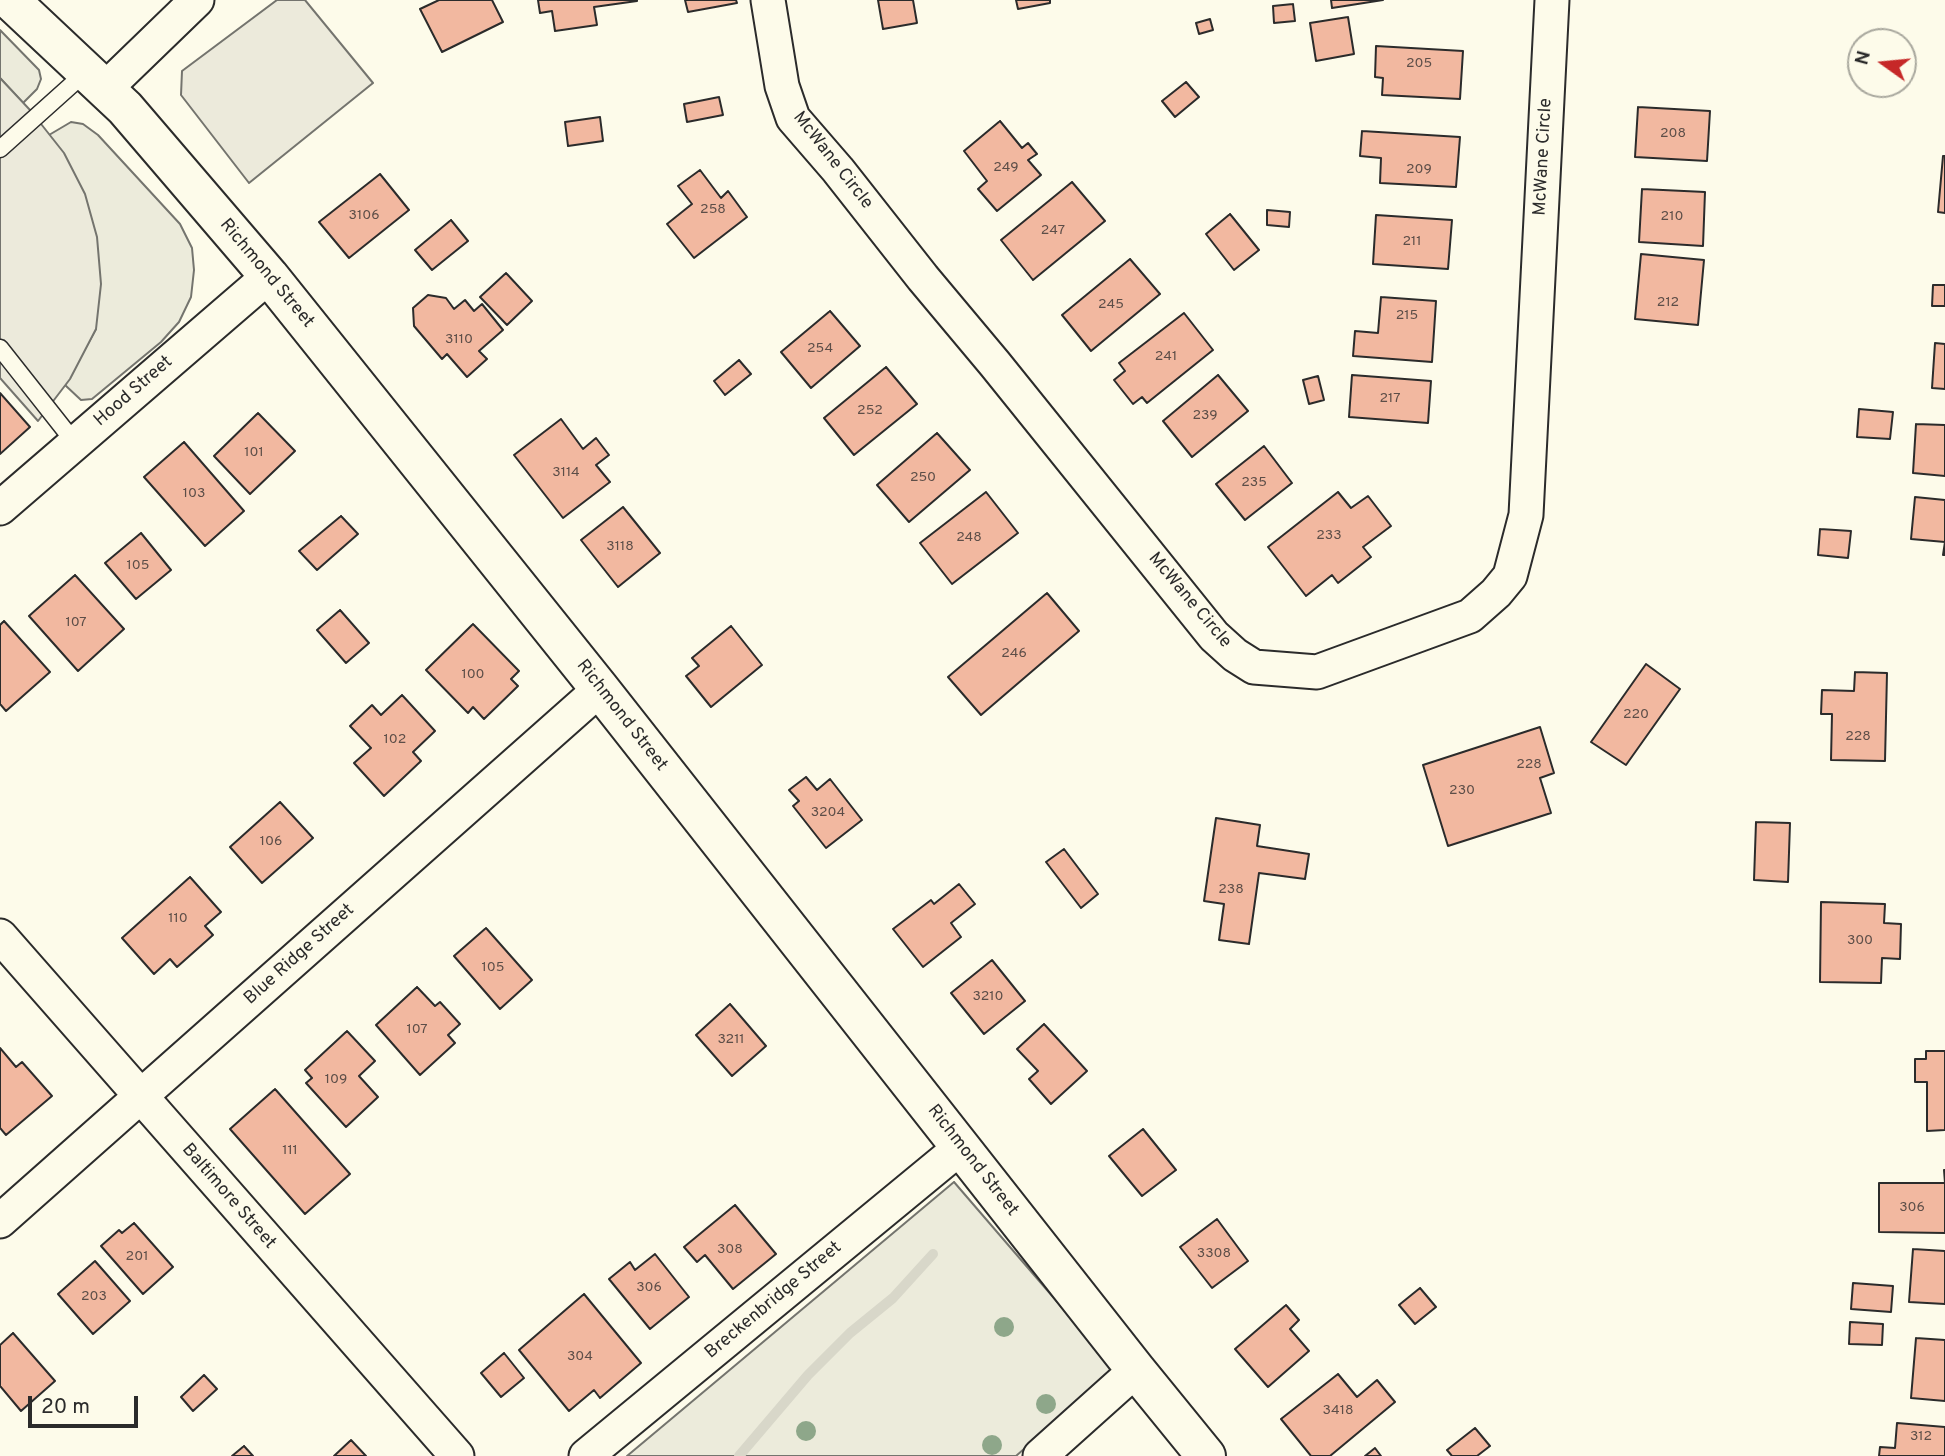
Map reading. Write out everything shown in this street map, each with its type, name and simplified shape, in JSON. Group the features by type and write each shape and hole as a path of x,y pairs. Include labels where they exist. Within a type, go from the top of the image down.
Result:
{"street":[{"name":"Richmond Street","path":"10,0 134,119 269,276 1206,1456"},
{"path":"96,80 197,0"},
{"name":"McWane Circle","path":"768,0 782,86 793,118 838,170 1214,636 1235,655 1254,667 1317,672 1470,616 1496,593 1510,576 1526,515 1552,0"},
{"name":"Hood Street","path":"0,508 269,276"},
{"name":"Blue Ridge Street","path":"0,1220 600,690"},
{"name":"Baltimore Street","path":"0,936 457,1456"},
{"name":"Breckenbridge Street","path":"586,1456 961,1147"},
{"path":"1040,1456 1136,1370"}],"lane":[{"path":"0,149 96,80"},
{"path":"0,348 75,443"}],"shaded area":[{"path":"277,0 305,0 373,83 249,183 181,95 182,71"},
{"path":"0,30 39,70 41,79 37,89 23,103 0,78"},
{"path":"0,78 64,153 85,194 97,237 101,284 96,329 70,379 38,421 0,378"},
{"path":"71,122 83,124 98,135 180,224 192,248 194,270 191,297 179,322 161,342 92,399 81,400 65,385 96,329 49,135"},
{"path":"954,1182 1115,1369 1016,1456 627,1456"}],"building":[{"path":"439,0 492,0 503,22 442,52 420,9"},
{"path":"538,0 637,1 594,7 597,25 555,31 552,11 540,13"},
{"path":"685,0 736,0 737,3 688,12"},
{"path":"878,0 913,0 917,23 883,29"},
{"path":"1016,0 1050,0 1050,3 1018,9"},
{"path":"1331,0 1383,0 1332,8"},
{"path":"1293,4 1295,21 1274,23 1273,6"},
{"path":"1348,17 1354,54 1316,61 1310,23"},
{"path":"1210,19 1213,30 1199,34 1196,23"},
{"path":"1376,46 1463,51 1460,99 1382,95 1383,78 1375,77"},
{"path":"1186,82 1199,97 1175,117 1162,101"},
{"path":"719,97 723,115 687,122 684,104"},
{"path":"1638,107 1710,111 1707,161 1635,157"},
{"path":"600,117 603,141 568,146 565,122"},
{"path":"1000,121 1022,148 1028,143 1037,154 1028,160 1041,175 997,211 978,189 987,181 964,151"},
{"path":"1362,131 1460,137 1456,187 1380,183 1381,158 1360,156"},
{"path":"1945,156 1945,213 1938,212"},
{"path":"700,170 721,198 728,191 747,217 694,258 667,224 692,204 678,186"},
{"path":"380,174 409,210 349,258 319,222"},
{"path":"1072,182 1105,221 1033,280 1001,240"},
{"path":"1642,189 1705,192 1703,246 1639,242"},
{"path":"1267,210 1290,212 1289,227 1267,225"},
{"path":"1230,214 1259,250 1234,270 1206,234"},
{"path":"1376,215 1452,220 1448,269 1373,264"},
{"path":"451,220 468,241 432,270 415,250"},
{"path":"1641,254 1704,260 1698,325 1635,319"},
{"path":"1130,259 1160,294 1091,351 1062,315"},
{"path":"506,273 532,301 507,325 480,297"},
{"path":"1933,285 1945,285 1945,306 1932,306"},
{"path":"428,295 446,298 454,309 465,300 474,311 482,304 503,330 479,351 487,359 467,377 447,354 442,359 414,326 413,308"},
{"path":"1381,297 1436,301 1432,362 1353,356 1355,331 1378,333"},
{"path":"830,311 860,346 811,388 781,352"},
{"path":"1184,313 1213,350 1147,403 1142,397 1133,404 1114,380 1125,371 1119,363"},
{"path":"1935,343 1945,344 1945,389 1932,388"},
{"path":"739,360 751,374 725,395 714,381"},
{"path":"886,367 917,404 854,455 824,418"},
{"path":"1218,375 1248,411 1192,457 1163,421"},
{"path":"1352,375 1431,381 1428,423 1349,417"},
{"path":"1318,376 1324,400 1309,404 1303,380"},
{"path":"0,393 30,427 0,454"},
{"path":"1859,409 1893,412 1890,439 1857,437"},
{"path":"258,413 295,451 250,494 214,456"},
{"path":"561,419 583,449 596,438 609,455 596,465 610,482 563,518 514,455"},
{"path":"1916,424 1945,425 1945,476 1913,473"},
{"path":"937,433 970,470 909,522 877,485"},
{"path":"184,442 244,511 205,546 144,477"},
{"path":"1264,446 1292,483 1245,520 1216,484"},
{"path":"986,492 1018,533 952,584 920,543"},
{"path":"1338,492 1351,508 1368,496 1391,526 1363,547 1371,557 1338,583 1332,575 1306,596 1268,547"},
{"path":"1915,497 1945,500 1945,542 1911,539"},
{"path":"623,507 660,553 618,587 581,540"},
{"path":"341,516 358,534 317,570 299,551"},
{"path":"1820,529 1851,531 1848,558 1818,555"},
{"path":"141,533 171,570 136,599 105,563"},
{"path":"75,575 124,629 78,671 29,616"},
{"path":"1047,593 1079,631 981,715 948,677"},
{"path":"340,610 369,643 346,663 317,630"},
{"path":"4,621 50,672 6,711 0,704 0,625"},
{"path":"473,624 519,671 511,679 518,686 484,719 473,707 468,713 426,670"},
{"path":"731,626 762,665 711,707 686,676 699,666 692,658"},
{"path":"1646,664 1680,689 1626,765 1591,742"},
{"path":"1855,672 1887,673 1885,761 1831,760 1832,714 1821,714 1822,690 1854,691"},
{"path":"402,695 435,731 413,752 421,761 384,796 354,763 371,748 350,726 372,705 381,715"},
{"path":"1540,727 1554,773 1540,778 1551,813 1448,846 1423,765"},
{"path":"806,777 817,790 830,779 862,820 826,848 793,806 799,801 789,790"},
{"path":"280,802 313,838 262,883 230,847"},
{"path":"1216,818 1260,825 1257,846 1309,854 1305,879 1259,873 1249,944 1219,940 1224,904 1204,901"},
{"path":"1756,822 1790,823 1788,882 1754,880"},
{"path":"1064,849 1098,894 1081,908 1046,862"},
{"path":"190,877 221,912 205,926 213,935 177,967 170,959 154,974 122,938"},
{"path":"959,884 975,904 951,923 961,937 923,967 893,929 931,900 934,904"},
{"path":"1821,902 1885,904 1884,923 1901,924 1900,959 1882,958 1881,983 1820,982"},
{"path":"486,928 532,980 500,1009 454,956"},
{"path":"992,960 1025,1001 984,1034 951,993"},
{"path":"417,987 435,1006 440,1002 460,1024 448,1035 455,1043 420,1075 376,1025"},
{"path":"730,1004 766,1046 732,1076 696,1035"},
{"path":"1044,1024 1087,1071 1051,1104 1029,1079 1038,1071 1017,1049"},
{"path":"347,1031 375,1061 359,1076 378,1097 346,1127 306,1083 312,1078 305,1070"},
{"path":"0,1048 16,1067 22,1062 52,1096 6,1135 0,1128"},
{"path":"1926,1051 1945,1051 1945,1130 1927,1131 1927,1082 1915,1082 1915,1059 1926,1059"},
{"path":"275,1089 350,1174 305,1214 230,1129"},
{"path":"1143,1129 1176,1170 1142,1196 1109,1156"},
{"path":"1879,1183 1945,1183 1945,1233 1879,1232"},
{"path":"735,1205 776,1254 733,1289 705,1255 697,1262 684,1247"},
{"path":"1217,1219 1248,1261 1212,1288 1180,1247"},
{"path":"134,1223 173,1267 143,1294 101,1246 119,1230 122,1233"},
{"path":"1913,1249 1945,1251 1945,1304 1909,1302"},
{"path":"655,1254 689,1297 650,1329 609,1279 630,1262 635,1270"},
{"path":"95,1261 130,1301 93,1334 58,1294"},
{"path":"1853,1283 1893,1286 1891,1312 1851,1309"},
{"path":"1420,1288 1436,1307 1415,1324 1399,1305"},
{"path":"584,1294 641,1363 600,1398 594,1390 569,1411 519,1350"},
{"path":"1286,1305 1299,1320 1290,1329 1309,1351 1268,1387 1235,1349"},
{"path":"1850,1322 1883,1324 1882,1345 1849,1344"},
{"path":"13,1333 55,1381 21,1411 0,1386 0,1345"},
{"path":"1916,1338 1945,1340 1945,1401 1911,1398"},
{"path":"504,1353 524,1378 501,1397 481,1373"},
{"path":"1338,1374 1357,1397 1377,1380 1395,1402 1330,1456 1311,1456 1281,1419"},
{"path":"204,1375 217,1389 193,1411 181,1397"},
{"path":"1897,1423 1945,1427 1945,1456 1879,1456 1880,1447 1895,1448"},
{"path":"1475,1428 1490,1446 1477,1456 1452,1456 1447,1450"},
{"path":"351,1440 366,1456 334,1456"},
{"path":"244,1446 253,1456 232,1456"},
{"path":"1375,1448 1381,1456 1365,1456"}],"waterway":[{"path":"739,1456 808,1375 850,1333 893,1298 933,1254"}]}
